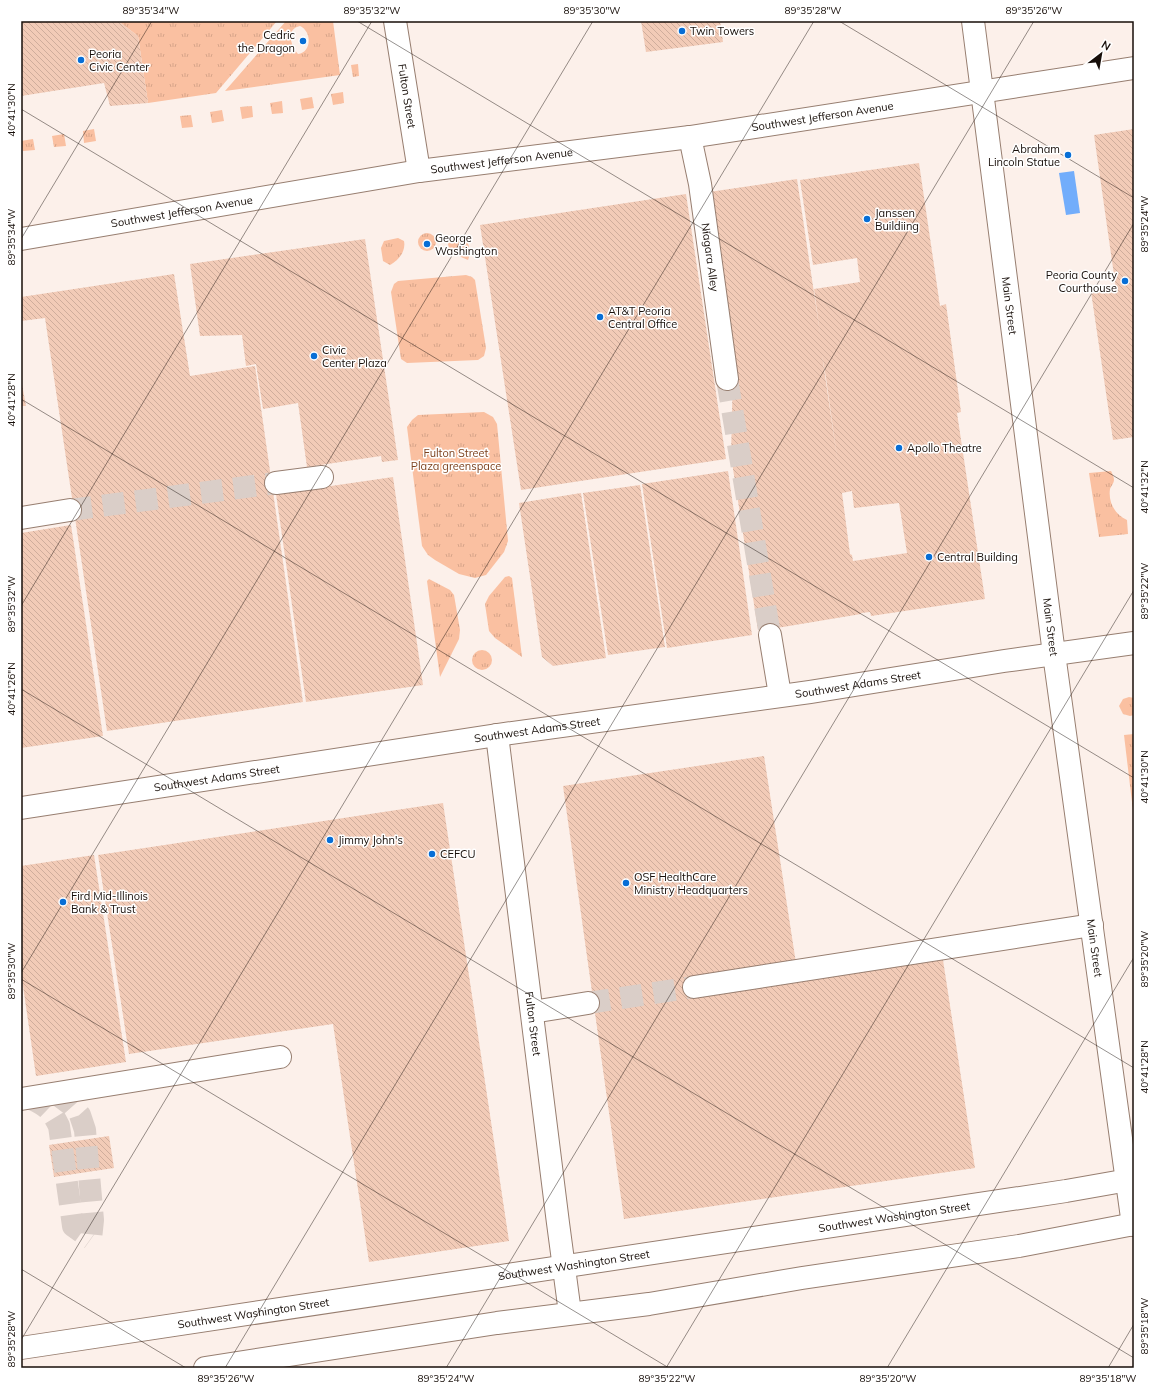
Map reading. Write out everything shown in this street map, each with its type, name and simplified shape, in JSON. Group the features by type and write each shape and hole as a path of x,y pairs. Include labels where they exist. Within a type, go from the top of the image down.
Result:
{"main road":[{"name":"Fulton Street","path":"395,21 419,171"},
{"name":"Main Street","path":"973,21 1054,654 1092,925 1131,1179 1134,1227"},
{"name":"Southwest Jefferson Avenue","path":"21,238 419,171 690,137 1134,68"},
{"name":"Niagara Alley","path":"690,137 700,184 727,379"},
{"path":"276,483 322,477"},
{"path":"21,518 70,510"},
{"path":"770,635 780,695"},
{"name":"Southwest Adams Street","path":"21,808 497,735 810,692 1134,643"},
{"name":"Fulton Street","path":"497,735 570,1313"},
{"path":"694,987 1092,925"},
{"path":"532,1012 588,1003"},
{"path":"21,1099 280,1057"},
{"name":"Southwest Washington Street","path":"21,1348 1051,1194 1131,1179"},
{"path":"205,1368 436,1331 649,1304 802,1278 1019,1246 1134,1227"}],"green space":[{"path":"118,21 277,21 216,93 148,103 138,36"},
{"path":"286,21 333,21 340,75 225,91","holes":["300,26 307,33 309,41 305,51 298,54 293,47 291,34 295,28"]},
{"path":"358,64 359,76 353,77 351,65"},
{"path":"343,92 344,103 333,105 331,94"},
{"path":"312,97 314,108 302,110 300,99"},
{"path":"282,101 283,113 272,114 270,103"},
{"path":"252,106 253,117 242,119 240,107"},
{"path":"222,110 224,121 212,123 210,112"},
{"path":"191,115 193,127 182,128 180,116"},
{"path":"94,129 96,141 84,143 83,131"},
{"path":"64,134 66,146 54,147 52,136"},
{"path":"33,139 35,150 23,151 21,141"},
{"path":"423,233 431,233 436,238 434,249 431,251 423,251 418,246 418,238"},
{"path":"398,238 404,241 403,252 396,261 390,265 383,261 381,248 384,241"},
{"path":"465,239 470,249 468,260 461,257 449,248 448,244 451,240"},
{"path":"466,275 475,280 486,348 484,356 478,360 407,363 401,359 391,292 394,284 398,281"},
{"name":"Fulton Street Plaza greenspace","path":"484,412 493,417 497,424 508,541 504,552 486,575 475,578 459,574 435,560 428,555 422,546 407,427 418,415"},
{"path":"1111,471 1114,482 1110,489 1111,503 1119,515 1127,520 1128,534 1099,537 1089,473"},
{"path":"509,576 512,578 522,657 495,638 489,631 485,604 489,596 505,577"},
{"path":"429,579 450,590 454,595 460,630 459,639 440,677 427,581"},
{"path":"482,650 489,653 492,660 489,667 482,670 475,667 472,660 475,653"},
{"path":"1129,697 1134,698 1134,715 1130,716 1123,714 1119,706 1123,699"},
{"path":"1134,734 1134,819 1124,735"}],"water":[{"path":"1074,171 1080,213 1066,215 1059,173"}],"building":[{"name":"Peoria Civic Center","path":"21,21 118,21 138,36 148,103 110,106 104,83 21,96"},
{"name":"Twin Towers","path":"641,21 720,21 723,42 646,52"},
{"name":"Peoria County Courthouse","path":"1134,129 1134,437 1113,440 1091,292 1116,289 1094,135"},
{"path":"919,163 940,306 946,304 961,412 957,413 985,599 871,616 870,612 861,613 858,593 861,614 758,630 731,456 733,368 709,192 797,179 820,333 814,289 860,282 857,258 813,265 800,180","holes":["822,355 826,378 838,464","852,491 854,508 899,503 907,553 853,561 852,555 850,554 842,493"]},
{"name":"AT&T Peoria Central Office","path":"686,194 726,459 521,490 480,225"},
{"name":"Civic Center Plaza","path":"365,239 398,460 382,462 381,456 307,467 298,403 263,409 256,364 246,366 242,335 200,336 190,264"},
{"path":"174,274 190,376 255,366 303,702 107,731 45,318 21,321 21,297"},
{"path":"21,379 26,406 21,406"},
{"path":"728,471 752,635 667,648 642,484"},
{"path":"393,477 423,685 306,702 276,494"},
{"path":"640,485 665,647 608,655 583,493"},
{"path":"581,493 606,658 553,666 542,657 519,503"},
{"path":"71,525 103,736 21,748 21,533"},
{"path":"764,756 796,963 690,979 691,997 943,960 975,1168 624,1219 563,786"},
{"path":"443,803 509,1241 369,1262 333,1024 129,1054 98,855"},
{"path":"94,855 126,1062 36,1076 21,972 21,866"},
{"path":"109,1136 114,1168 54,1177 49,1145"}],"tunnel":[{"path":"727,379 770,635"},
{"path":"70,510 276,483"},
{"path":"588,1003 694,987"},
{"path":"55,1093 71,1105 80,1115 85,1130 93,1220 91,1239"},
{"path":"29,1098 48,1109 59,1126 73,1226 91,1239"}],"place":[{"name":"Twin Towers","path":"682,31"},
{"name":"Cedric the Dragon","path":"303,41"},
{"name":"Peoria Civic Center","path":"81,60"},
{"name":"Abraham Lincoln Statue","path":"1068,155"},
{"name":"Janssen Buildiing","path":"867,219"},
{"name":"George Washington","path":"427,244"},
{"name":"Peoria County Courthouse","path":"1125,281"},
{"name":"AT&T Peoria Central Office","path":"600,317"},
{"name":"Civic Center Plaza","path":"314,356"},
{"name":"Apollo Theatre","path":"899,448"},
{"name":"Central Building","path":"929,557"},
{"name":"Jimmy John's","path":"330,840"},
{"name":"CEFCU","path":"432,854"},
{"name":"OSF HealthCare Ministry Headquarters","path":"626,883"},
{"name":"Fird Mid-Illinois Bank & Trust","path":"63,902"}]}
